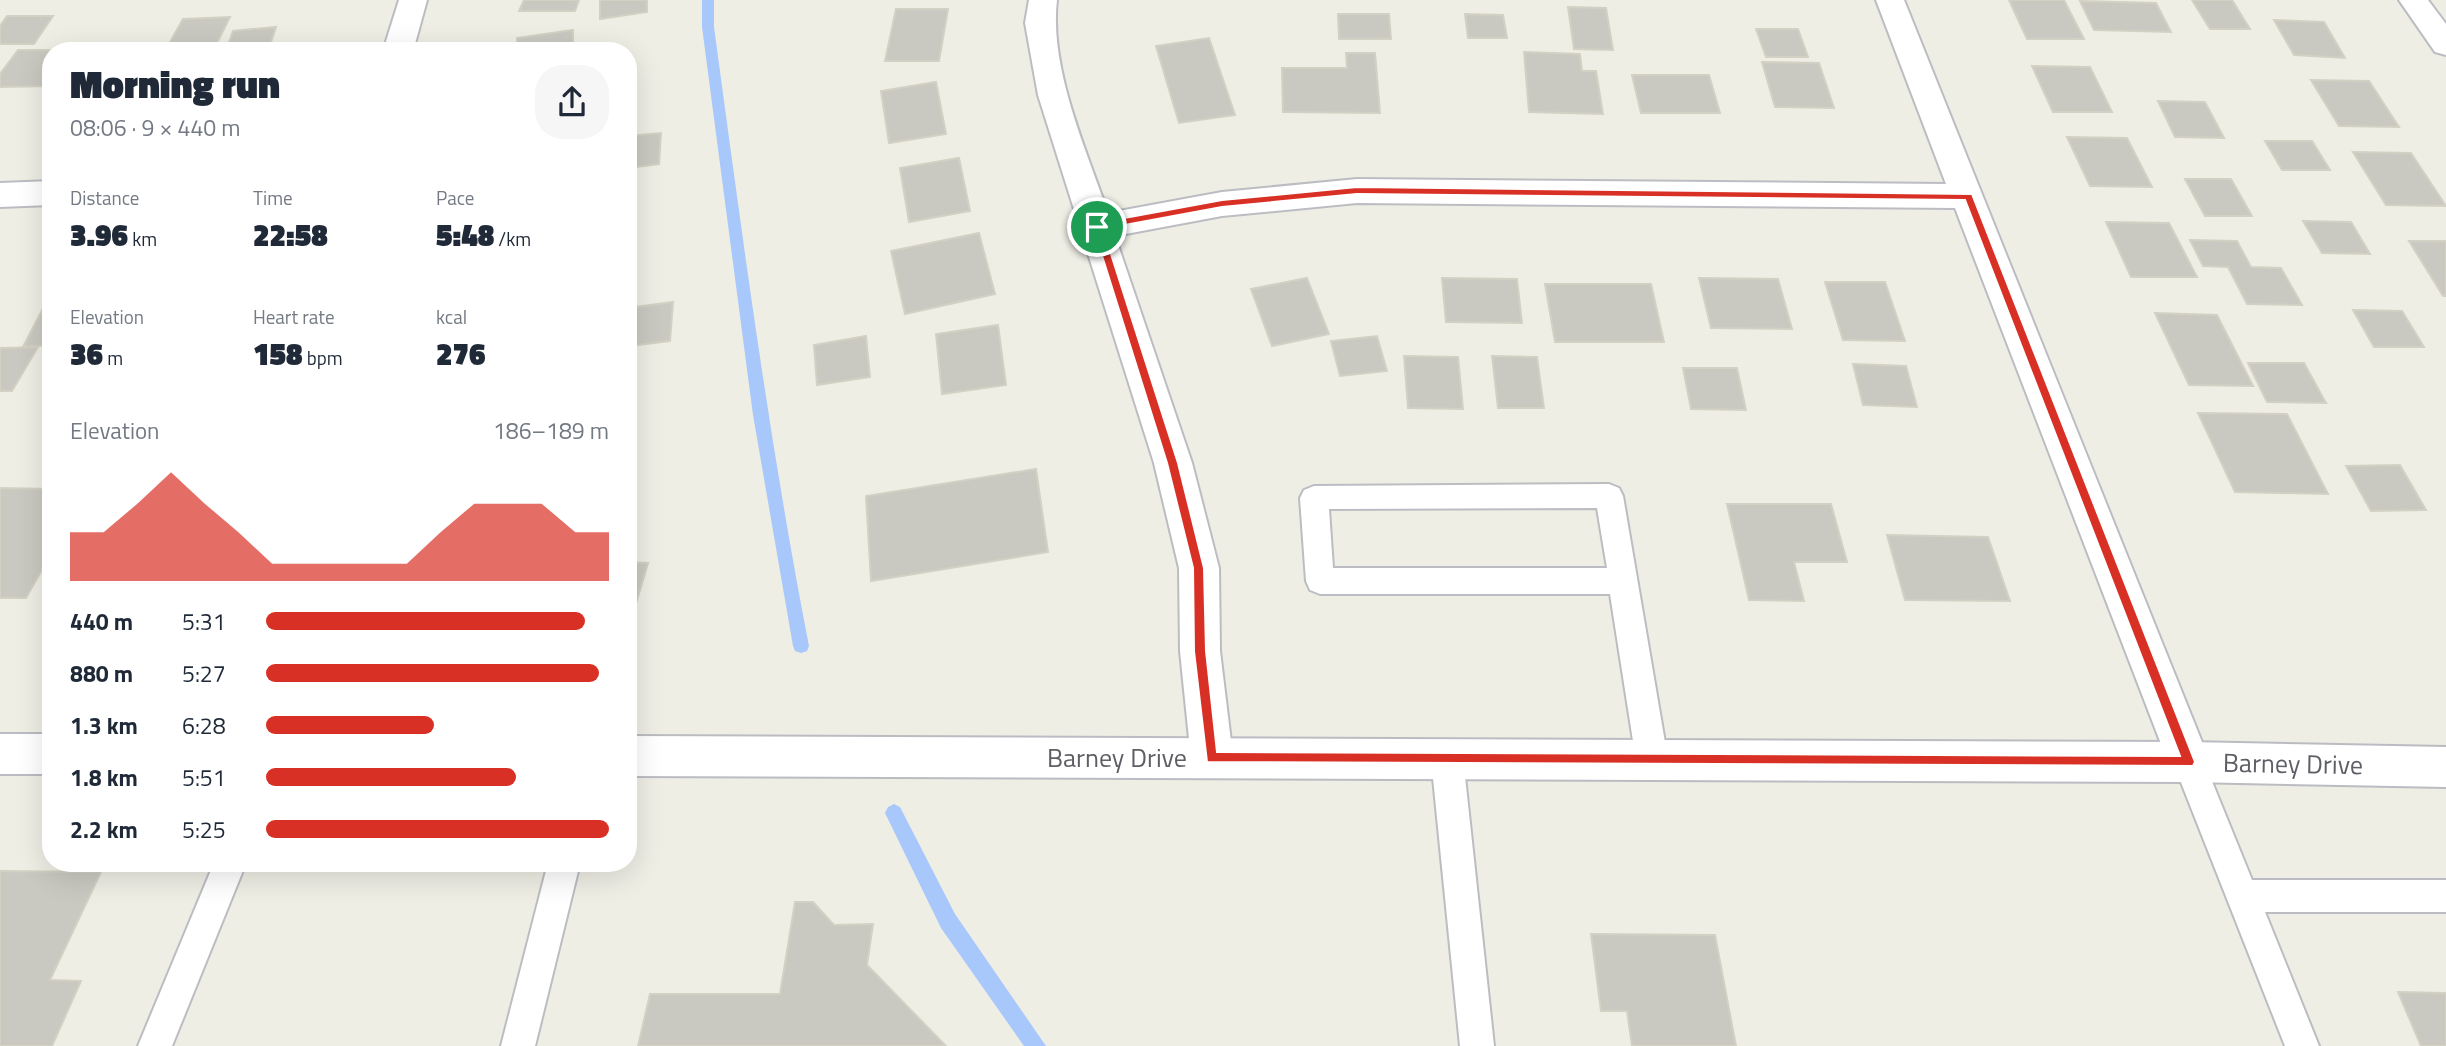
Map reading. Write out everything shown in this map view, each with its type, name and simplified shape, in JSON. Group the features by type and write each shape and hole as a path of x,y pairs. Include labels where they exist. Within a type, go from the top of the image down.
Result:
{"street":[{"path":"401,42 413,0"},
{"path":"1043,0 1040,23 1054,95 1173,463 1199,568 1200,651 1212,758"},
{"path":"1890,0 2189,762"},
{"path":"2413,0 2446,45"},
{"path":"1097,227 1222,204 1357,191 1968,196"},
{"path":"0,195 42,193"},
{"path":"0,754 42,754"},
{"name":"Barney Drive","path":"637,756 2189,762 2446,767"}],"lane":[{"path":"1623,581 1320,581 1314,498 1609,496 1623,581 1652,760"},
{"path":"1447,758 1477,1046"},
{"path":"2189,762 2302,1046"},
{"path":"155,1046 226,872"},
{"path":"519,1046 562,872"},
{"path":"2242,896 2446,896"}],"building":[{"path":"524,0 579,0 575,11 519,11"},
{"path":"600,0 647,0 647,12 600,19"},
{"path":"2009,0 2064,0 2084,39 2027,39"},
{"path":"2192,0 2232,0 2250,29 2210,29"},
{"path":"2080,1 2156,3 2171,32 2094,30"},
{"path":"1568,7 1606,8 1613,50 1574,49"},
{"path":"896,9 948,9 939,61 885,61"},
{"path":"1338,14 1389,14 1391,39 1339,39"},
{"path":"1465,14 1503,15 1507,38 1468,38"},
{"path":"7,16 53,16 34,44 0,44 0,26"},
{"path":"230,17 218,42 170,42 183,19"},
{"path":"2274,20 2324,22 2345,58 2294,55"},
{"path":"276,27 271,42 229,42 233,31"},
{"path":"1756,29 1798,29 1808,57 1766,57"},
{"path":"573,30 573,42 517,42 517,38"},
{"path":"1209,38 1235,115 1179,123 1156,46"},
{"path":"18,50 42,50 42,86 0,87 0,74"},
{"path":"1524,52 1580,54 1582,71 1596,71 1603,114 1529,112"},
{"path":"1346,53 1375,53 1380,113 1283,112 1282,68 1347,68"},
{"path":"1762,62 1819,63 1834,108 1775,107"},
{"path":"2032,66 2090,67 2112,112 2053,112"},
{"path":"1632,75 1709,75 1720,113 1641,113"},
{"path":"2311,80 2369,81 2399,127 2339,126"},
{"path":"936,82 946,134 889,143 881,91"},
{"path":"2158,101 2205,102 2224,138 2175,137"},
{"path":"661,133 659,164 637,167 637,135"},
{"path":"2067,137 2127,138 2152,187 2090,186"},
{"path":"2265,141 2312,141 2330,170 2282,170"},
{"path":"2353,152 2411,153 2446,206 2386,205"},
{"path":"959,158 970,211 909,222 900,168"},
{"path":"2185,179 2231,179 2252,216 2205,216"},
{"path":"2303,221 2351,222 2370,254 2322,253"},
{"path":"2106,222 2169,223 2197,277 2131,277"},
{"path":"979,233 995,294 905,314 891,251"},
{"path":"2190,240 2237,241 2251,267 2281,268 2302,305 2247,304 2228,267 2203,266"},
{"path":"2409,241 2446,241 2446,296 2443,296"},
{"path":"1307,278 1329,334 1272,346 1251,289"},
{"path":"1442,278 1517,279 1522,323 1446,322"},
{"path":"1699,278 1778,279 1792,329 1711,328"},
{"path":"1825,282 1885,282 1905,341 1843,340"},
{"path":"1545,284 1651,284 1664,342 1555,342"},
{"path":"673,302 670,341 637,345 637,307"},
{"path":"42,310 42,346 23,347"},
{"path":"2353,310 2402,311 2424,347 2374,347"},
{"path":"2155,313 2217,315 2253,386 2189,385"},
{"path":"998,325 1006,385 942,394 936,334"},
{"path":"866,336 870,377 817,385 814,345"},
{"path":"1377,336 1387,371 1340,376 1331,341"},
{"path":"38,347 12,391 0,391 0,348"},
{"path":"1404,356 1458,357 1463,409 1408,408"},
{"path":"1492,356 1537,357 1544,408 1498,408"},
{"path":"2248,363 2304,363 2326,403 2267,402"},
{"path":"1853,364 1906,366 1917,407 1863,405"},
{"path":"1683,368 1737,368 1746,410 1691,409"},
{"path":"2198,413 2287,414 2328,494 2235,492"},
{"path":"2400,465 2426,510 2371,511 2346,466"},
{"path":"1036,469 1048,552 871,581 866,496"},
{"path":"0,488 42,489 42,570 26,598 0,598"},
{"path":"1727,504 1831,504 1847,562 1794,562 1804,601 1749,600"},
{"path":"1887,535 1988,537 2010,601 1905,600"},
{"path":"637,562 648,563 637,600"},
{"path":"0,871 101,872 50,980 81,981 52,1046 0,1046"},
{"path":"795,902 813,902 834,925 873,924 867,965 946,1046 638,1046 650,994 780,994"},
{"path":"1591,934 1715,935 1736,1046 1632,1046 1627,1011 1601,1011"},
{"path":"2398,992 2446,993 2446,1046 2421,1046"}],"waterway":[{"path":"708,0 708,27 749,338 801,646"},
{"path":"894,813 948,921 1036,1046"}],"route":[{"path":"1357,191 1968,196 2189,762 1212,758 1200,651 1199,568 1173,463 1097,227 1222,204 1357,191"}]}
